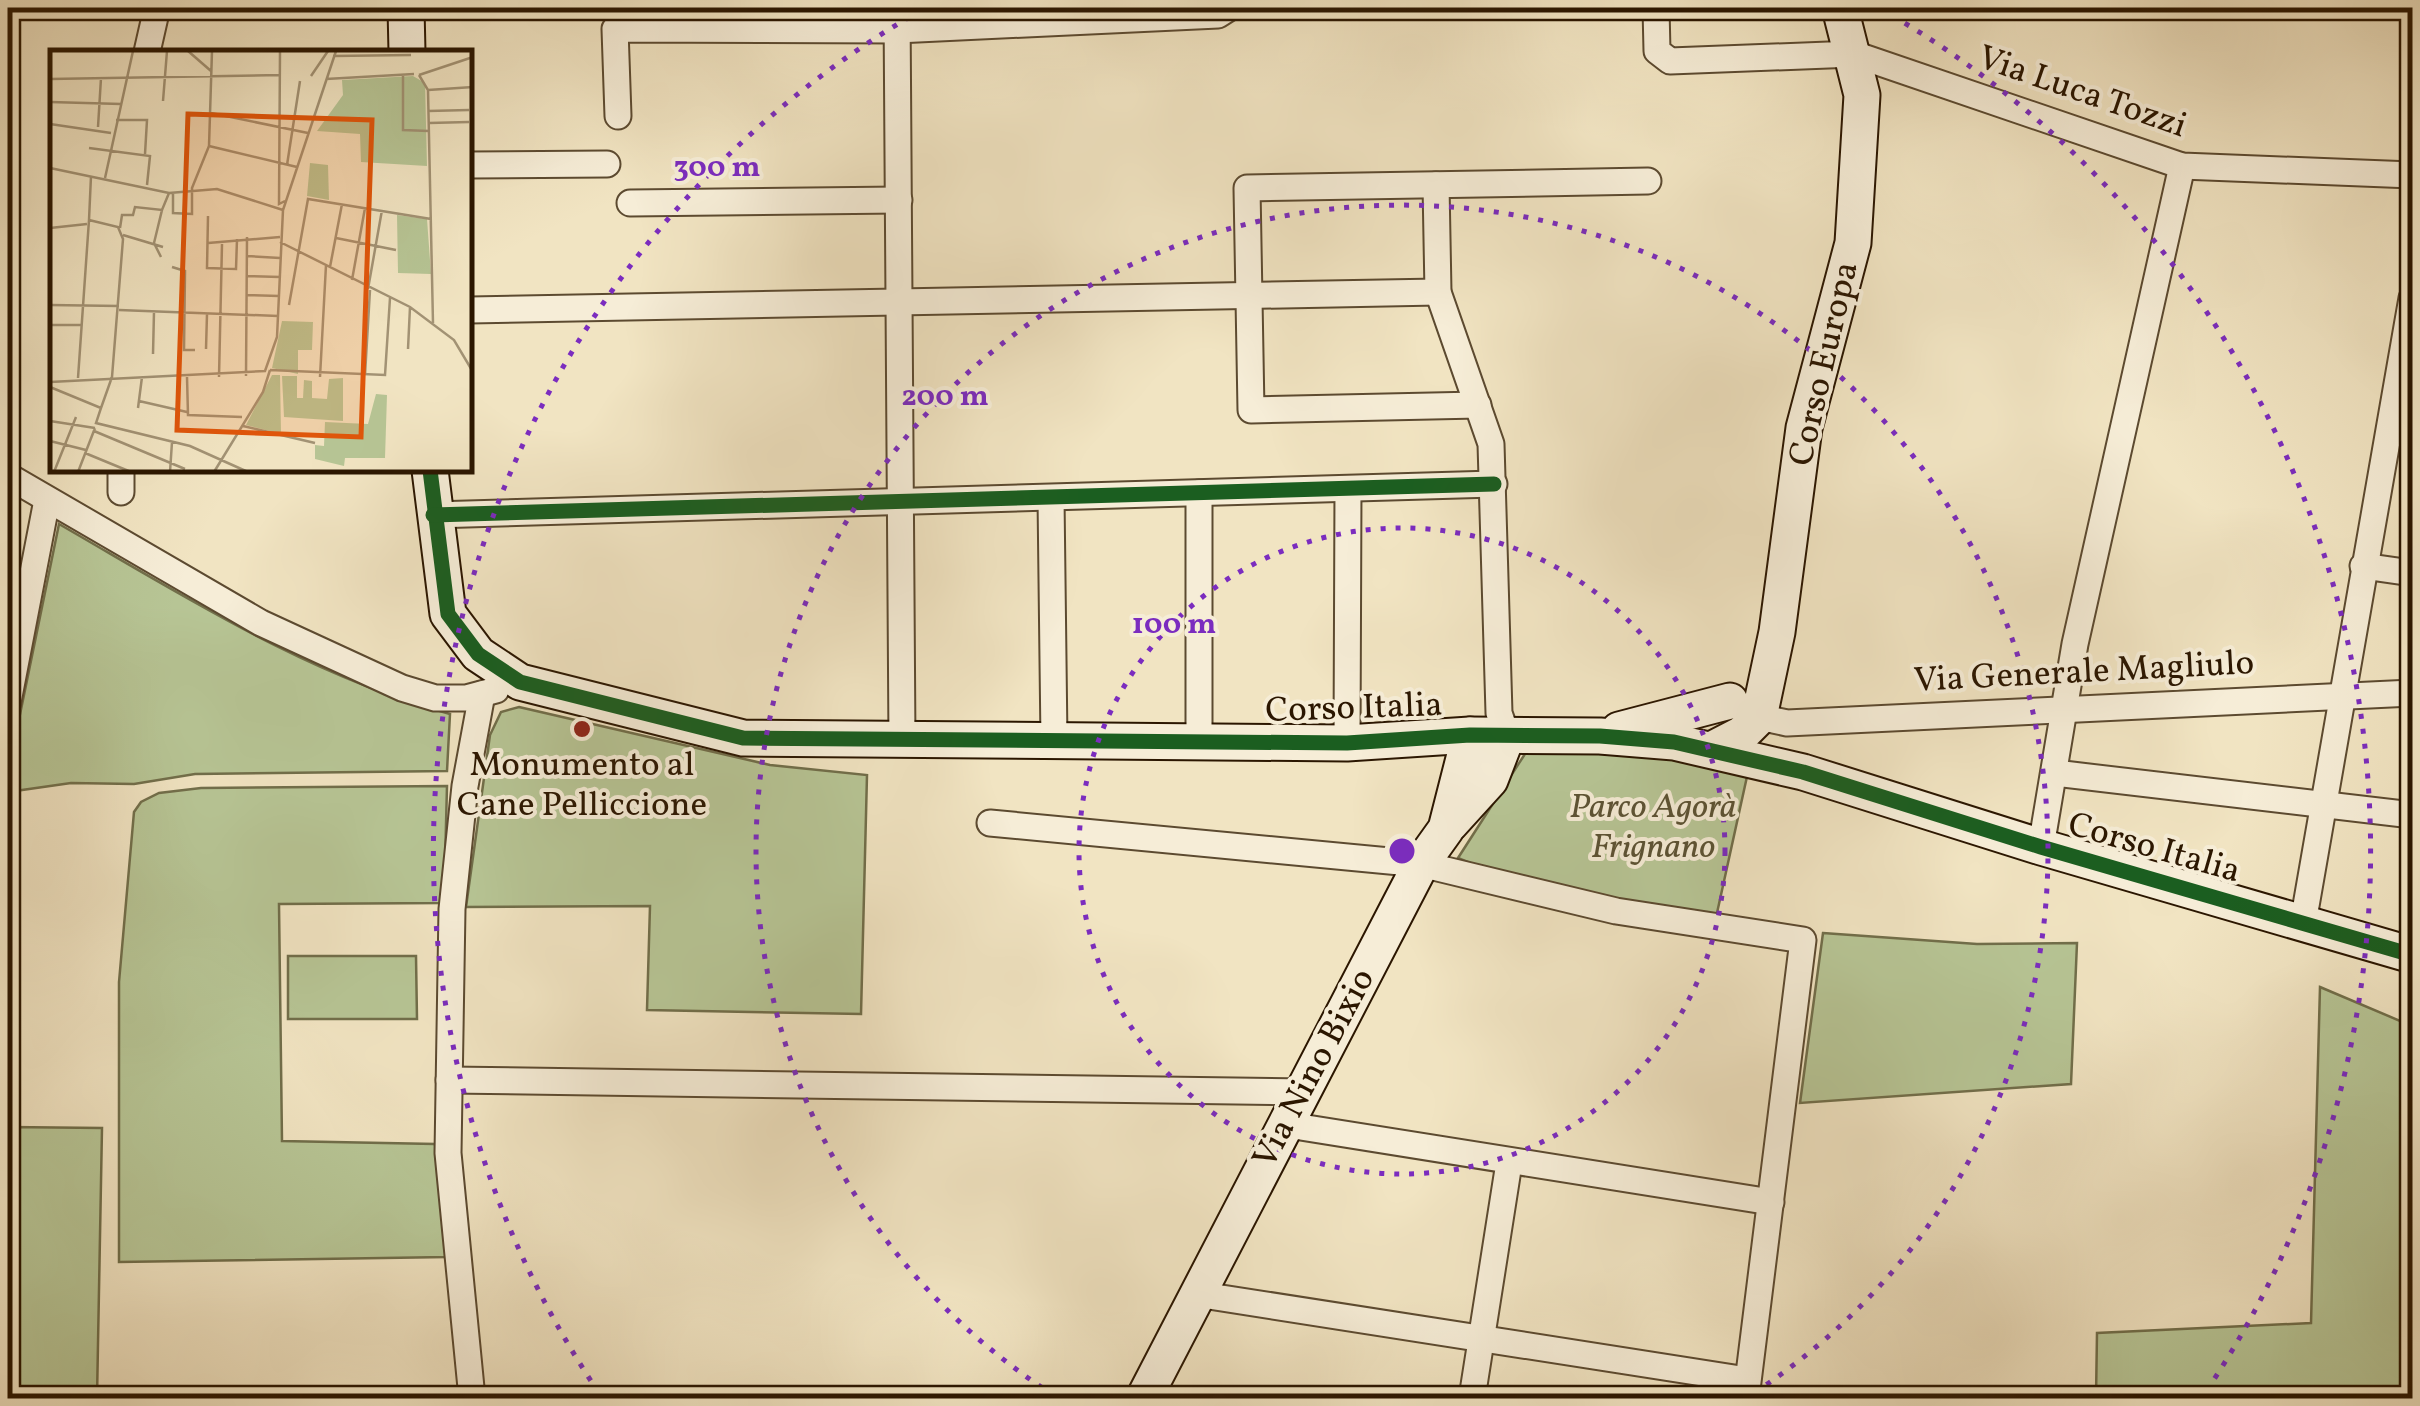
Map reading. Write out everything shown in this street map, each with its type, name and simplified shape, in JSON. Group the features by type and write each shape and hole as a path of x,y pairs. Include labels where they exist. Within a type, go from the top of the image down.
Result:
{"street":[{"path":"148,50 156,8"},
{"path":"406,8 407,50"},
{"path":"618,116 615,29 728,19 1218,16 1229,8"},
{"path":"1656,8 1657,51 1670,61 1854,54"},
{"name":"Corso Europa","path":"1600,736 1744,709 1768,676 1804,428 1853,243 1862,95 1840,8"},
{"path":"897,19 902,741"},
{"name":"Via Luca Tozzi","path":"1854,54 2182,166 2412,175"},
{"path":"472,164 607,164"},
{"path":"2041,847 2074,644 2182,166"},
{"path":"1478,405 1251,410 1247,188 1648,181"},
{"path":"1436,184 1438,292 1491,444 1499,713 1507,736 1490,780 1446,829"},
{"path":"630,203 899,200"},
{"path":"472,310 1438,292"},
{"path":"2303,923 2412,298"},
{"name":"Corso Italia","path":"430,472 448,614 478,654 520,682 742,738 1348,743 1470,735 1600,736 1713,749 2412,955"},
{"path":"8,476 261,622 402,688 435,698 482,694 520,682"},
{"path":"433,515 1494,484"},
{"path":"1348,489 1348,743"},
{"path":"1199,493 1199,742"},
{"path":"1052,498 1054,742"},
{"path":"8,702 48,500"},
{"path":"2363,566 2412,573"},
{"name":"Via Generale Magliulo","path":"1744,709 1788,723 2412,693"},
{"path":"472,1398 448,1153 449,1080 452,909 466,786 482,694"},
{"path":"1713,749 1714,724 1744,709 1782,767"},
{"name":"Via Nino Bixio","path":"1144,1398 1421,864 1446,829 1470,735"},
{"path":"2056,773 2412,815"},
{"path":"990,823 1421,864 1616,911 1803,940 1747,1389 1480,1339 1196,1294"},
{"path":"449,1080 1306,1092"},
{"path":"1288,1125 1771,1202"},
{"path":"1472,1398 1508,1163"}],"green space":[{"path":"59,524 200,606 297,656 398,698 450,714 447,771 195,774 134,784 71,783 8,792 8,773"},
{"path":"519,707 770,765 867,775 861,1014 647,1010 650,906 466,907 490,735 501,712"},
{"name":"Parco Agorà Frignano","path":"1597,742 1748,772 1715,922 1487,870 1458,858 1532,743"},
{"path":"447,786 444,903 279,904 282,1141 435,1144 447,1257 119,1262 119,982 134,812 141,802 159,793 201,788"},
{"path":"1823,933 1977,944 2077,943 2071,1084 1800,1103"},
{"path":"288,956 416,956 417,1019 288,1019"},
{"path":"2320,987 2412,1026 2412,1398 2096,1398 2097,1333 2311,1323"},
{"path":"8,1127 102,1128 97,1398 8,1398"}],"cycle path":[{"path":"430,472 448,614 478,654 520,682 743,738 1347,743 1470,735 1600,736 1674,742 1803,772 2041,847 2412,955"},
{"path":"433,515 1494,484"}],"place":[{"name":"Monumento al Cane Pelliccione","path":"582,729"}]}
